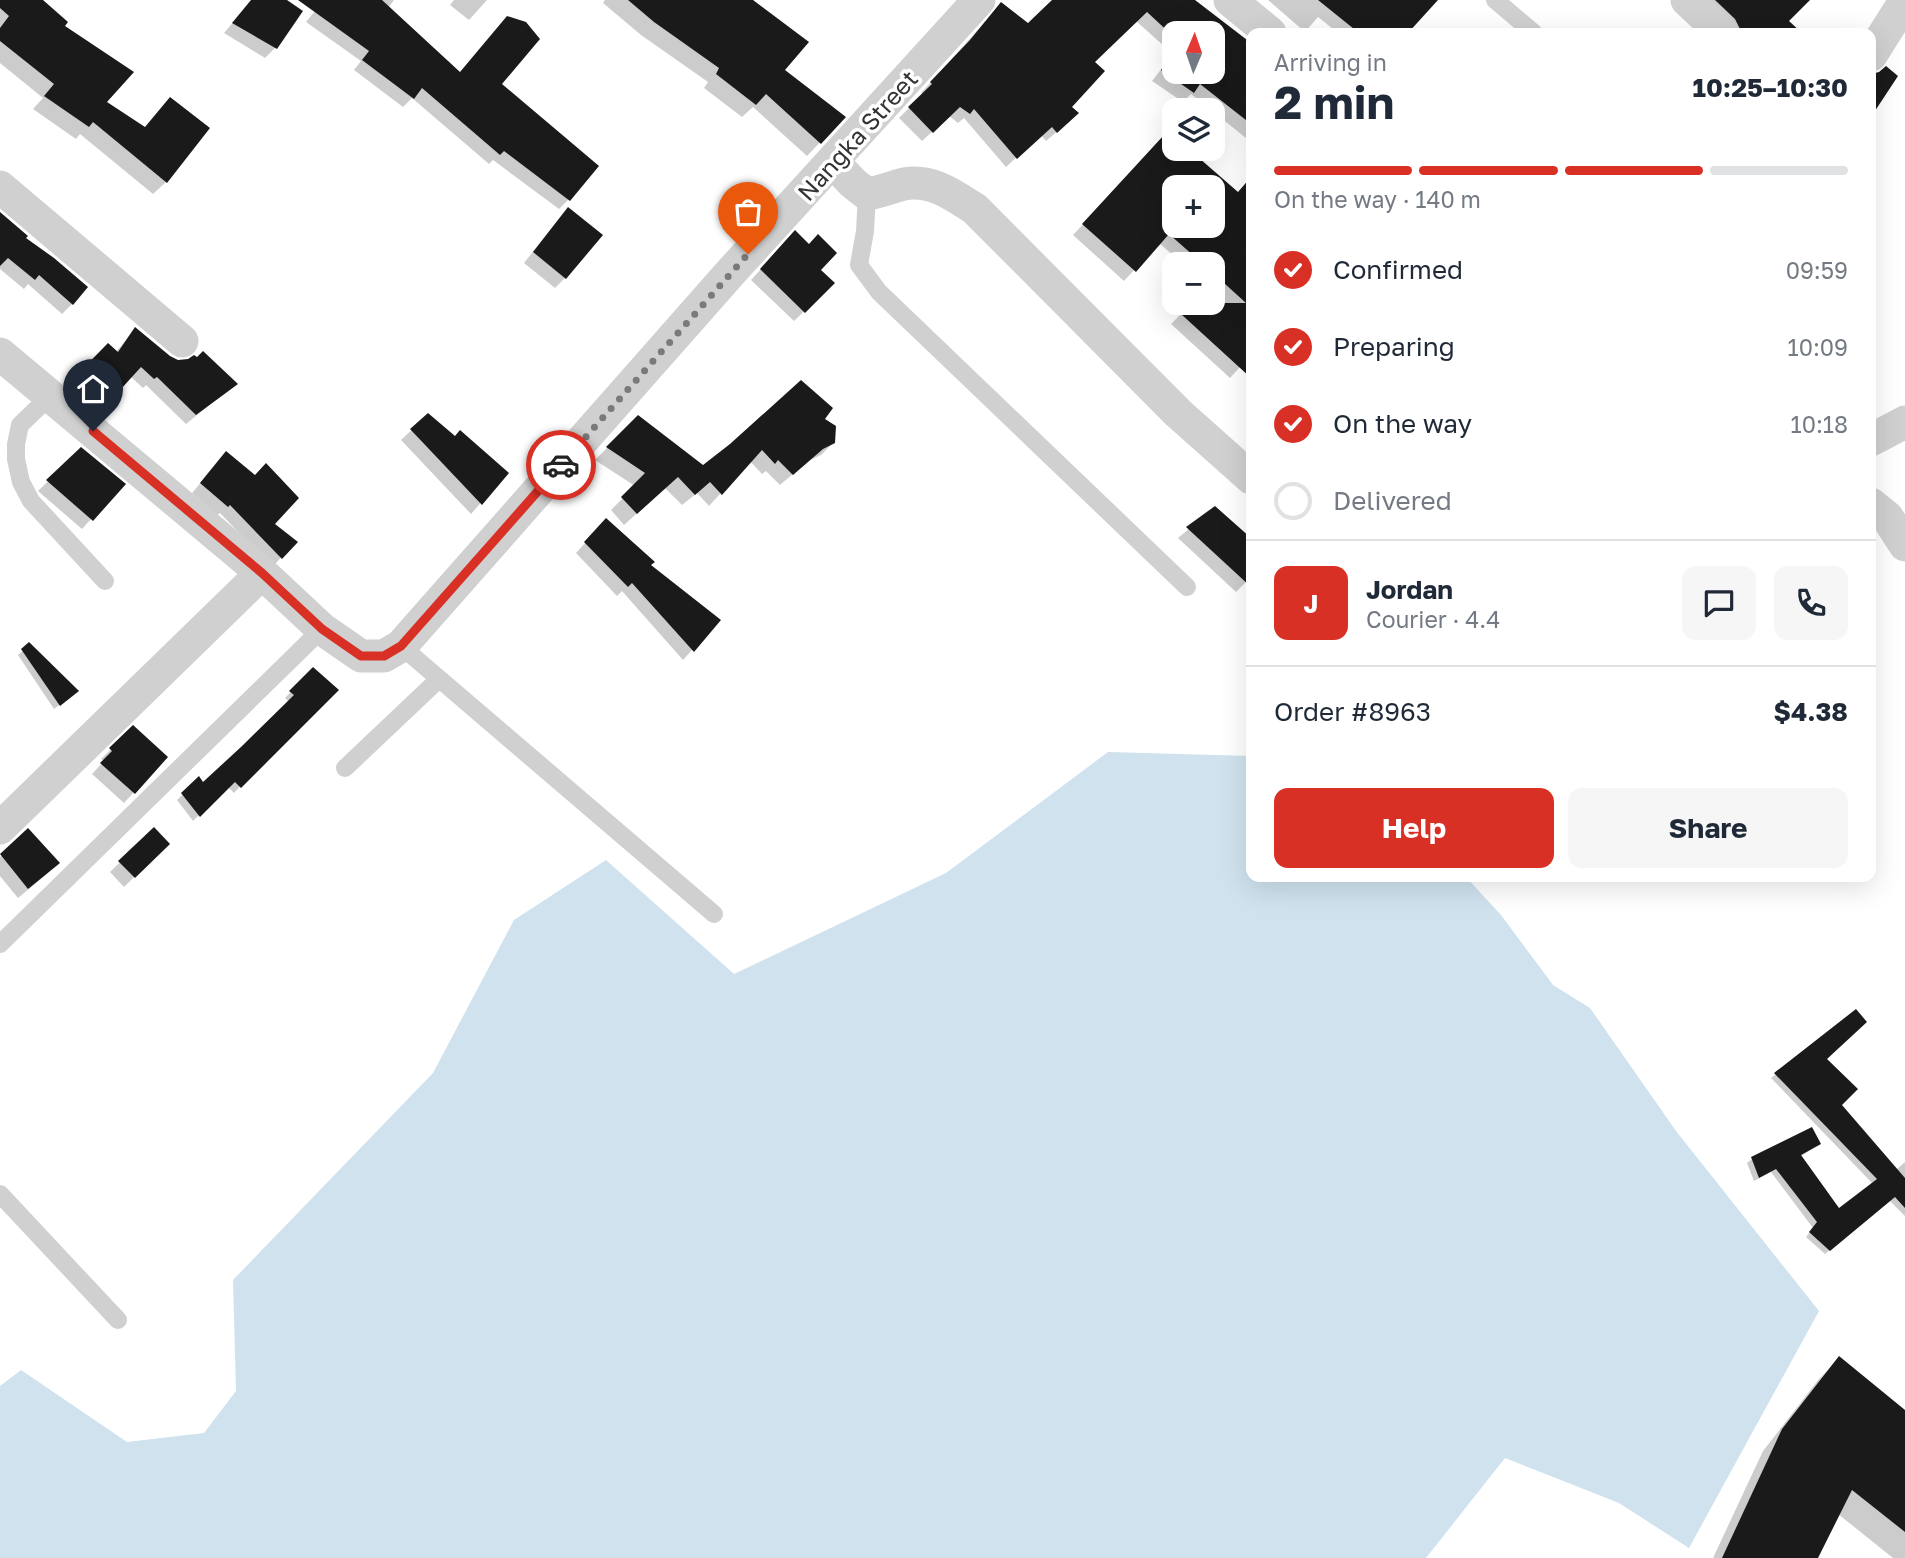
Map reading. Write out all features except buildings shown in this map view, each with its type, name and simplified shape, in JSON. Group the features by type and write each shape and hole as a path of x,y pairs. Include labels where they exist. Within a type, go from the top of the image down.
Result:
{"street":[{"name":"Nangka Street","path":"401,646 731,272 979,0"},
{"path":"1230,0 1264,28"},
{"path":"1687,0 1717,28"},
{"path":"1876,47 1905,1"},
{"path":"832,162 867,194 905,184 926,183 947,191 975,209 1178,413 1246,474"},
{"path":"0,187 182,341"},
{"path":"0,354 262,573 322,629 361,656 384,656 401,646"},
{"path":"1876,437 1905,422"},
{"path":"1876,508 1887,517 1905,545"},
{"path":"0,828 262,573"}],"lane":[{"path":"1495,0 1528,28"},
{"path":"867,194 865,231 859,257 862,273 1187,587"},
{"path":"50,396 20,425 16,459 21,482 31,501 105,582"},
{"path":"0,944 322,629"},
{"path":"401,646 714,914"},
{"path":"345,768 439,679"},
{"path":"0,1194 118,1320"}],"water":[{"path":"1108,752 1246,756 1246,882 1471,882 1501,915 1553,985 1590,1008 1676,1131 1819,1311 1689,1548 1619,1503 1505,1458 1426,1558 0,1558 0,1386 21,1370 127,1442 204,1433 236,1391 233,1280 433,1073 514,920 606,860 734,974 946,873"}],"way so far":[{"path":"561,465 748,254"}],"route":[{"path":"93,431 262,573 322,629 361,656 375,658 392,653 401,646 561,465"}]}
